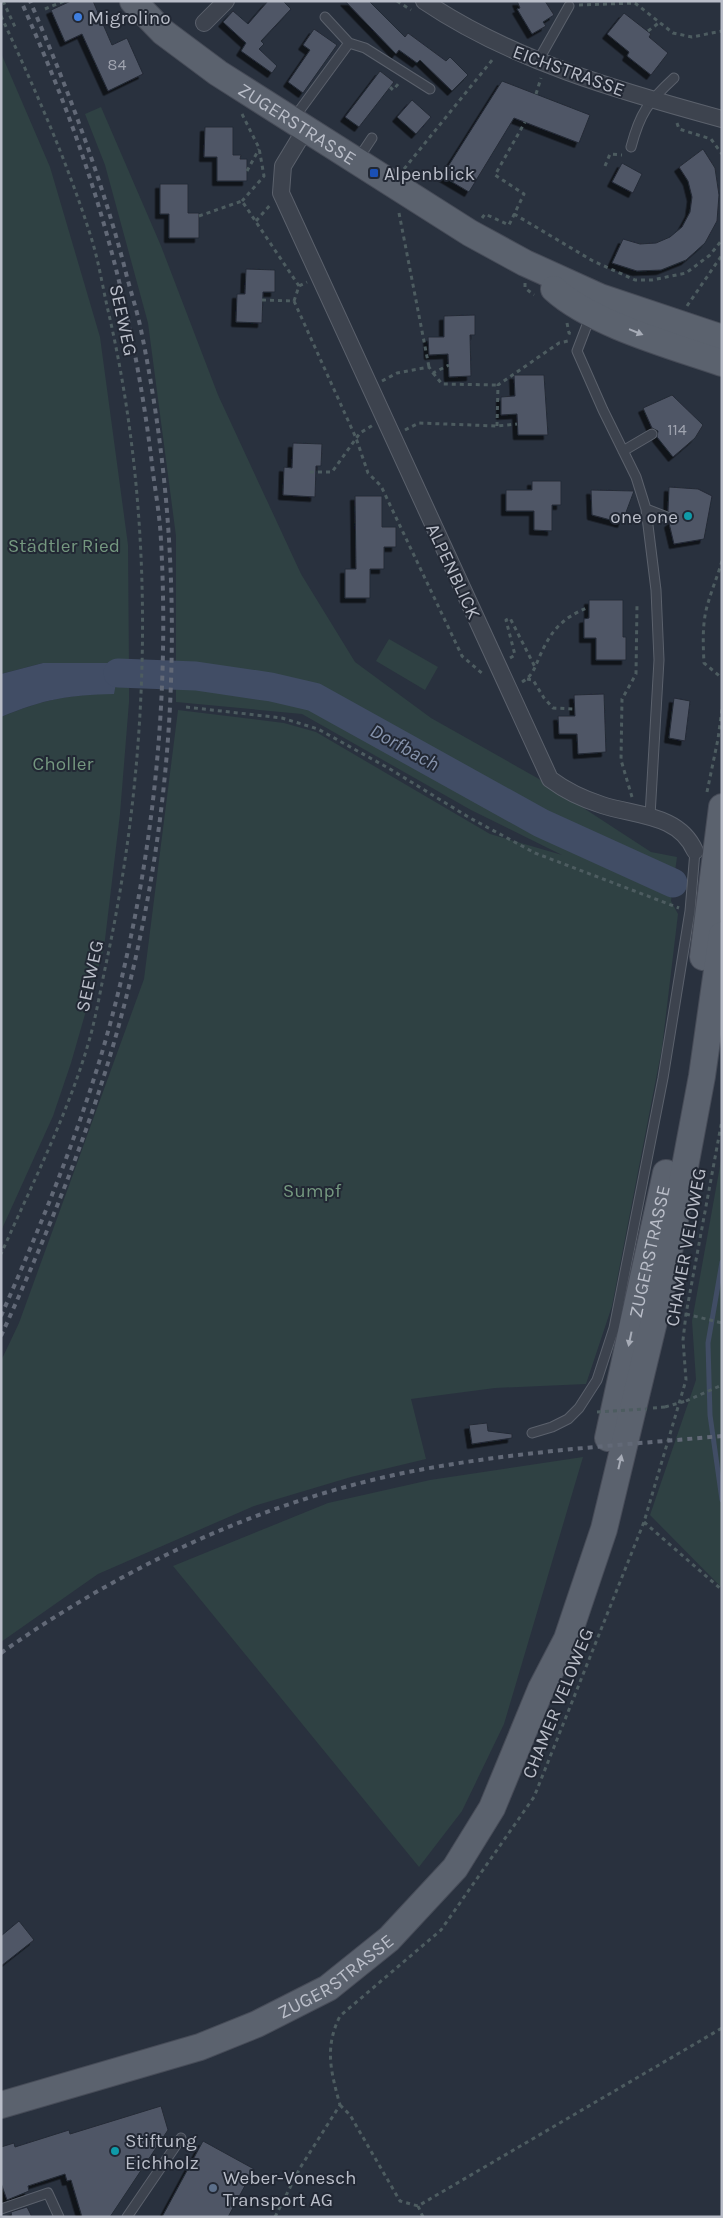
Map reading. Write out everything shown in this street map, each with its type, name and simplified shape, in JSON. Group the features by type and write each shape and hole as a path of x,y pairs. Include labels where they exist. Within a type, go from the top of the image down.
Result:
{"main road":[{"name":"ZUGERSTRASSE","path":"133,1 163,32 218,73 470,232 526,263 558,293 596,306 722,338"},
{"name":"ZUGERSTRASSE","path":"596,306 669,345 722,363"},
{"name":"ZUGERSTRASSE","path":"541,1689 589,1524 688,1075 714,801"},
{"name":"ZUGERSTRASSE","path":"1,2105 200,2047 257,2024 328,1988 389,1939 454,1868 492,1808 541,1689 567,1639 604,1529 661,1294 702,1076 722,935"}],"street":[{"path":"204,23 226,1"},
{"name":"EICHSTRASSE","path":"424,1 488,38 538,61 651,99 722,119"},
{"name":"ALPENBLICK","path":"299,124 283,166 281,193 511,696 530,729 550,779 581,798 644,815 682,830 691,841 695,851"}],"lane":[{"path":"538,61 569,6"},
{"path":"325,18 349,43 364,48 430,89"},
{"path":"299,124 349,43"},
{"path":"631,147 638,121 651,99 674,78"},
{"path":"356,161 372,138"},
{"path":"596,306 580,338 577,351 636,477 646,509 656,590 659,660 644,815"},
{"path":"623,451 652,434"},
{"path":"646,509 667,517"},
{"name":"ZUGERSTRASSE","path":"532,1434 560,1423 579,1408 597,1380 614,1328 663,1078 690,912 695,851"},
{"path":"127,2217 181,2138"},
{"path":"1,2209 48,2193 59,2217"}],"path":[{"path":"4,1 16,29"},
{"path":"45,9 64,1"},
{"path":"569,6 636,2 673,33 692,37 722,31"},
{"name":"SEEWEG","path":"1,16 65,160 92,240 114,335 130,420 138,509 143,605 138,752 124,879 91,1034 66,1109 1,1254"},
{"path":"648,31 660,22"},
{"path":"403,170 493,59"},
{"path":"536,94 542,78"},
{"path":"199,216 242,201 264,176 259,148 239,108"},
{"path":"676,120 679,130 711,139 722,154"},
{"path":"480,220 485,214 508,225 524,194 495,175 526,122"},
{"path":"605,166 610,154 629,156 631,147"},
{"path":"247,171 259,148"},
{"path":"242,201 299,286 294,301 356,438 368,473 381,486 462,656 511,696"},
{"path":"256,221 267,209"},
{"path":"400,213 429,367 442,384 498,385 559,343 580,338"},
{"path":"514,214 593,261 635,280 652,280 686,273 710,254 722,240"},
{"path":"684,310 722,255"},
{"path":"262,300 294,301"},
{"path":"433,373 449,366"},
{"path":"397,373 429,367"},
{"path":"497,426 498,385"},
{"path":"419,423 497,426 517,424"},
{"path":"310,472 332,472 360,433"},
{"path":"722,561 704,622 704,663 722,678"},
{"path":"637,605 636,674 622,699 621,760 644,815"},
{"path":"574,709 553,708 544,698 533,680 526,679 533,674 545,645 558,625 570,614 589,607"},
{"path":"496,663 515,655 506,620 510,618 536,668"},
{"path":"186,707 282,718 318,728 470,818 535,853 690,912"},
{"path":"714,801 722,709"},
{"name":"CHAMER VELOWEG","path":"340,2105 334,2084 330,2048 332,2033 340,2016 441,1930 534,1797 644,1522 686,1380 684,1340 686,1314 722,1120"},
{"path":"686,1314 722,1324"},
{"path":"665,1407 686,1401 722,1385"},
{"path":"597,1412 647,1409"},
{"path":"644,1522 722,1590"},
{"path":"275,2217 300,2168 340,2105 350,2115 400,2201 418,2206 722,2028"},
{"path":"418,2206 423,2217"}],"green space":[{"path":"1,53 50,167 100,337 128,545 129,702 120,814 104,948 71,1063 53,1116 1,1231 1,717 56,699 114,693 43,663 1,674"},
{"name":"Sumpf","path":"101,107 161,246 218,395 301,574 355,662 431,718 539,779 651,852 677,857 671,901 678,914 662,1048 612,1306 586,1384 495,1388 411,1399 426,1459 351,1477 254,1506 98,1574 1,1642 1,1361 19,1323 144,979 178,710 284,723 316,732 490,834 562,855 471,810 302,714 176,702 176,536 148,323 105,165 85,114"},
{"path":"389,639 438,667 425,690 376,661"},
{"path":"722,1155 722,1588 650,1515 696,1380 692,1321"},
{"path":"583,1457 504,1724 462,1811 419,1867 173,1566 328,1503 430,1480"}],"water":[{"path":"43,663 115,663 118,673 114,694 83,695 56,699 1,717 1,674"}],"building":[{"path":"71,1 93,1 112,45 127,38 143,74 108,91 82,34 65,42 51,10"},
{"path":"268,1 283,1 291,9 261,41 264,44 259,49 277,66 272,73 241,51 246,43 223,22 233,11 248,24"},
{"path":"345,1 369,1 405,37 408,33 446,61 450,57 468,75 452,91 420,60 417,63 399,50 396,54"},
{"path":"517,1 545,1 554,15 543,22 546,26 532,34 517,9 520,8"},
{"path":"624,13 651,34 649,37 668,53 651,75 627,56 629,52 607,34"},
{"path":"314,29 337,45 303,93 288,82 310,50 303,45"},
{"path":"380,71 394,82 359,127 345,117"},
{"path":"502,81 590,115 579,143 514,118 469,192 442,176"},
{"path":"412,100 431,117 416,134 397,117"},
{"path":"205,127 233,127 233,155 241,155 240,159 247,159 247,181 217,181 217,157 204,157"},
{"path":"703,149 715,168 719,195 717,221 705,243 686,260 661,270 637,271 612,263 623,239 640,244 656,243 670,237 682,227 690,212 692,197 688,181 679,167"},
{"path":"622,163 642,174 633,193 612,182"},
{"path":"160,184 188,184 188,213 199,213 199,238 169,238 169,214 160,214"},
{"path":"246,269 275,270 275,292 263,292 262,323 236,322 237,294 245,294"},
{"path":"475,315 475,335 470,335 471,376 449,377 448,354 429,355 428,337 444,337 444,316"},
{"path":"514,375 544,375 548,435 518,435 517,414 501,415 501,397 515,396"},
{"path":"672,395 703,425 695,438 673,457 657,437 658,431 652,428 643,408"},
{"path":"293,443 322,444 321,466 316,466 315,497 283,495 284,467 292,468"},
{"path":"532,481 561,481 561,505 552,505 552,531 534,530 534,511 506,511 506,490 532,490"},
{"name":"one one","path":"669,487 698,489 712,496 704,539 674,544 669,523 673,520 673,516 668,511"},
{"path":"591,490 634,491 622,523 592,515"},
{"path":"355,496 382,496 382,527 396,527 396,547 384,547 384,569 370,569 370,598 345,598 345,569 356,569"},
{"path":"589,600 623,600 623,637 626,637 626,660 596,660 596,638 584,638 584,619 589,618"},
{"path":"604,694 606,752 578,754 577,734 559,734 558,716 575,716 574,695"},
{"path":"674,698 690,701 685,741 669,738"},
{"path":"487,1423 488,1431 512,1434 512,1438 472,1444 469,1425"},
{"path":"19,1921 34,1940 1,1966 1,1936"},
{"path":"161,2106 168,2130 110,2217 82,2217 71,2180 67,2181 65,2174 28,2186 29,2191 7,2200 1,2183 1,2147 14,2143 15,2147 69,2130 70,2134"},
{"path":"203,2141 254,2169 228,2217 162,2217"},
{"path":"27,2207 32,2217 12,2217 11,2212"}],"waterway":[{"name":"Dorfbach","path":"118,673 196,676 271,687 314,697 541,823 673,883"},
{"name":"Dorfbach","path":"722,1262 708,1343 710,1415 722,1500"}],"railway":[{"path":"1,1316 74,1138 109,1028 124,968 147,848 160,726 163,664 160,524 142,394 127,315 118,275 84,160 70,120 21,1"},
{"path":"1,1336 65,1186 106,1071 117,1032 138,945 154,858 165,770 171,682 171,594 166,506 156,418 138,315 116,235 94,167 58,67 30,1"},
{"path":"1,1653 93,1594 189,1544 289,1504 341,1488 435,1467 516,1455 722,1436"}],"place":[{"name":"Migrolino","path":"78,17"},
{"name":"Alpenblick","path":"374,173"},
{"name":"one one","path":"688,516"},
{"name":"Stiftung Eichholz","path":"115,2151"},
{"name":"Weber-Vonesch Transport AG","path":"213,2188"}],"park label":[{"name":"Städtler Ried","path":"64,545"},
{"name":"Choller","path":"63,763"}]}
